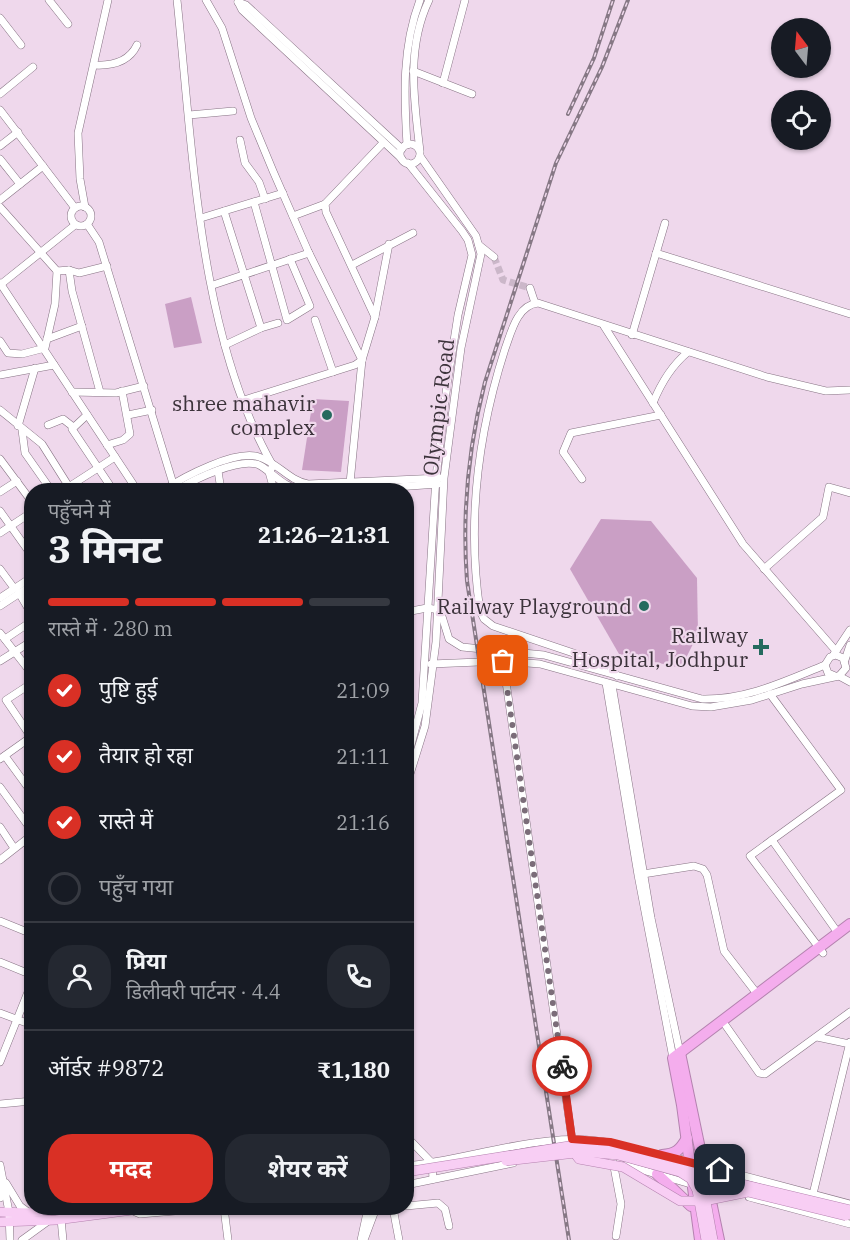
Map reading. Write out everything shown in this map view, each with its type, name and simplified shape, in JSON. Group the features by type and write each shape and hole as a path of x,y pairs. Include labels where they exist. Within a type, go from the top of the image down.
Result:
{"highway":[{"path":"677,1060 726,1026 821,951 850,924"},
{"path":"677,1060 758,996 850,933"},
{"path":"677,1060 691,1137 692,1185 700,1240"},
{"path":"662,1155 673,1154 681,1149 691,1137"},
{"path":"691,1137 720,1170"},
{"path":"692,1156 709,1188 719,1240"},
{"path":"657,1174 675,1188 695,1211"},
{"path":"715,1215 720,1199 727,1191"}],"main road":[{"path":"414,1171 575,1144 604,1146 640,1153 850,1210"},
{"path":"573,1151 579,1159 623,1167 681,1200 704,1201 748,1192 850,1217"},
{"path":"414,1177 573,1151 618,1155 688,1176 697,1190 706,1240"},
{"path":"700,1169 713,1240"},
{"path":"4,1212 24,1213"},
{"path":"5,1222 51,1215"}],"street":[{"path":"49,0 68,24"},
{"path":"87,224 91,215 85,207 80,179 78,133 108,0"},
{"path":"177,0 201,218 213,285 225,345 241,401 271,469 273,483"},
{"path":"206,0 222,28 251,118 283,193 309,253 362,360"},
{"path":"420,0 406,49 405,161 415,162 420,154"},
{"path":"429,0 417,38 413,71 420,154 479,245 494,257"},
{"path":"443,83 465,0"},
{"name":"Olympic Road","path":"237,1 246,5 405,147 415,145 420,154"},
{"name":"Olympic Road","path":"237,1 242,10 405,161 462,231 468,240 472,255 452,347 435,481 424,715 414,742"},
{"path":"0,18 21,45"},
{"path":"94,65 121,61 133,54 137,45"},
{"path":"0,94 33,67"},
{"path":"413,71 472,94"},
{"path":"0,110 75,208"},
{"path":"189,115 233,111"},
{"path":"0,146 18,132"},
{"path":"240,140 245,163 259,182 265,199"},
{"path":"293,216 325,204 383,143"},
{"path":"0,159 20,184"},
{"path":"0,200 43,166"},
{"path":"201,218 283,193"},
{"path":"254,202 287,320 310,306 290,259"},
{"path":"325,204 375,317"},
{"path":"0,207 57,271 55,304 45,348"},
{"path":"75,208 85,207"},
{"path":"75,208 71,216 75,225"},
{"path":"224,211 261,328"},
{"path":"632,335 665,223"},
{"path":"87,224 75,225 0,284 45,348 132,483"},
{"path":"87,224 99,242 174,483"},
{"path":"351,266 413,233"},
{"path":"389,244 375,317 362,360 350,483 444,481"},
{"name":"Olympic Road","path":"414,755 434,664 444,481 461,348 480,266 479,245"},
{"path":"213,285 309,253"},
{"path":"656,253 850,314"},
{"path":"57,271 69,270 79,273 107,266"},
{"path":"69,270 100,392"},
{"path":"530,288 534,303"},
{"path":"534,303 767,377 826,391 850,390"},
{"path":"534,303 514,323 492,389 484,428 475,516 480,611 484,619 493,626 609,665 621,677 622,687"},
{"path":"315,320 333,372"},
{"path":"225,345 261,328 278,323"},
{"path":"47,339 82,326"},
{"path":"604,326 743,544 834,653 847,665"},
{"path":"0,341 8,353 15,355 45,348"},
{"path":"653,403 660,386 675,363 688,352"},
{"path":"241,401 333,372 362,360"},
{"path":"0,375 54,365"},
{"path":"35,368 20,428 25,453 46,483"},
{"path":"72,392 122,391 144,386"},
{"path":"107,446 129,436 128,416 122,391"},
{"path":"0,410 42,444 65,483"},
{"path":"128,416 152,410"},
{"path":"72,426 87,415"},
{"path":"582,479 563,452 571,433 661,415"},
{"path":"48,425 63,419 72,426 108,483"},
{"path":"76,483 115,457"},
{"path":"182,483 202,470 241,457 260,457 284,483"},
{"path":"0,459 24,491"},
{"path":"188,483 218,471 250,463 271,469 298,482 307,483"},
{"path":"218,471 220,483"},
{"path":"0,492 17,481"},
{"path":"414,483 435,481"},
{"path":"764,569 823,517 829,487 850,493"},
{"path":"0,511 24,545"},
{"path":"0,533 24,517"},
{"path":"0,569 24,603"},
{"path":"0,606 24,584"},
{"path":"0,598 24,588"},
{"path":"414,611 436,608 442,613 449,639 462,647 544,655 692,698 722,699 767,688 825,665 850,630"},
{"path":"24,625 2,636 24,664"},
{"path":"425,664 503,661 540,664 701,707 740,703 837,676 844,673 850,645"},
{"path":"0,661 24,646"},
{"path":"503,661 572,1139"},
{"path":"825,665 828,673 850,682"},
{"path":"609,684 677,1060"},
{"path":"609,684 628,821 677,1060"},
{"path":"24,688 6,700 24,726"},
{"path":"770,694 841,790 750,856 821,951"},
{"path":"24,742 2,757 24,783"},
{"path":"0,787 24,822"},
{"path":"0,826 14,848"},
{"path":"0,860 24,840"},
{"path":"772,840 838,933"},
{"path":"643,874 694,866 703,869 724,951 758,996"},
{"path":"0,921 24,931"},
{"path":"0,962 24,972"},
{"path":"1,1059 24,1002"},
{"path":"726,1026 761,1074 769,1072 850,1012"},
{"path":"0,1013 24,1022"},
{"path":"813,1194 850,1043 818,1037"},
{"path":"0,1104 24,1102"},
{"path":"414,1165 572,1139 610,1142 662,1155 692,1156"},
{"path":"610,1142 621,1204 616,1236"},
{"path":"414,1144 432,1163 433,1179"},
{"path":"657,1174 662,1155"},
{"path":"414,1183 537,1159 563,1157 612,1161 692,1185 727,1191 850,1224"},
{"path":"0,1165 5,1222 10,1240"},
{"path":"700,1169 720,1170 850,1204"},
{"path":"720,1170 727,1191"},
{"path":"0,1195 2,1176"},
{"path":"2,1176 24,1210"},
{"path":"414,1205 438,1203 445,1209 449,1226"},
{"path":"22,1240 36,1227 56,1215"},
{"path":"58,1215 63,1240"},
{"path":"225,1215 228,1240"},
{"path":"363,1240 368,1215"},
{"path":"394,1215 399,1240"}],"shaded area":[{"path":"191,297 202,343 174,348 165,304"},
{"path":"313,399 349,401 341,472 302,470"},
{"name":"Railway Playground","path":"601,519 651,521 697,578 698,634 681,668 619,654 570,569"}],"tunnel":[{"path":"494,257 503,280 530,288"}],"railway":[{"path":"568,114 594,58 613,0"},
{"path":"569,1240 467,581 466,506 474,432 485,382 556,163 602,67 628,0"}],"way so far":[{"path":"503,661 519,758 562,1066"}],"place":[{"name":"shree mahavir complex","path":"327,415"},
{"name":"Railway Playground","path":"644,606"},
{"name":"Railway Hospital, Jodhpur","path":"761,647"}],"route":[{"path":"562,1066 572,1139 610,1142 720,1170"}]}
